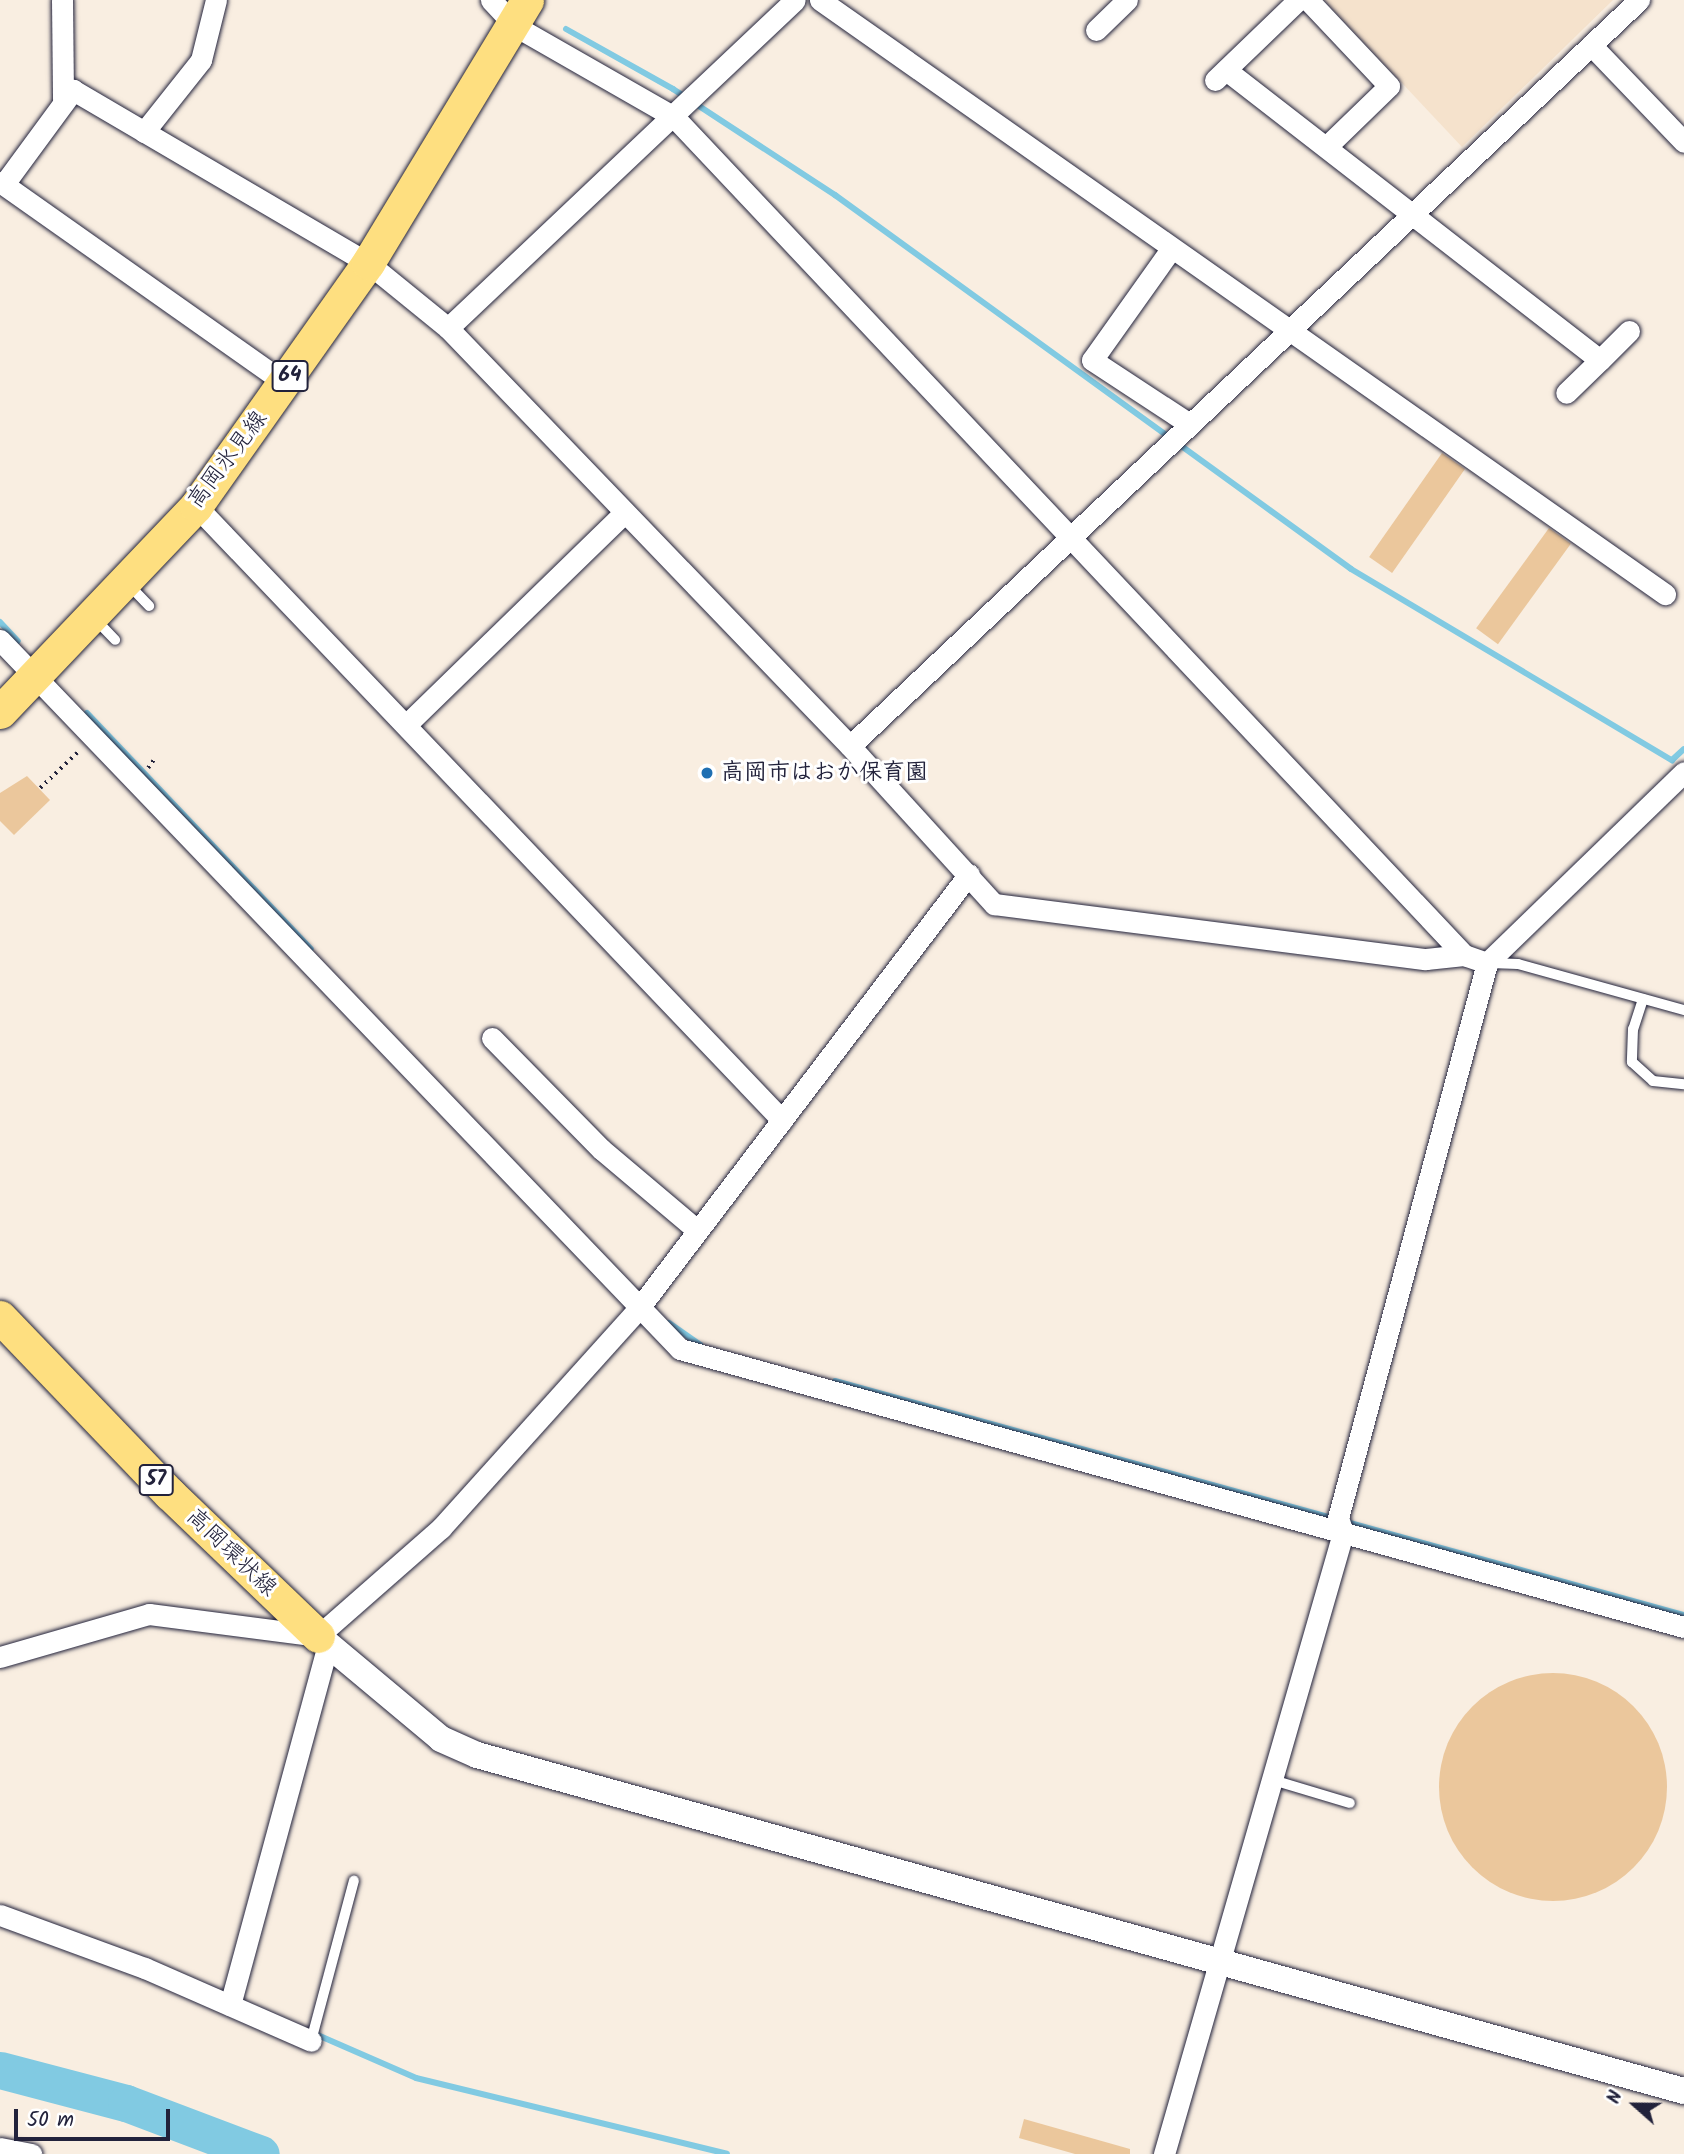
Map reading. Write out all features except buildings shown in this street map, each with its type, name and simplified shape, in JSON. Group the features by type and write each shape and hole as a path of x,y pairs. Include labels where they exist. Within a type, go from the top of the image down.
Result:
{"main road":[{"name":"高岡氷見線","path":"0,712 35,677 104,628 126,581 196,506 369,263 521,13"},
{"name":"高岡環状線","path":"0,1317 170,1494 323,1641"}],"street":[{"path":"62,0 63,103"},
{"path":"144,132 201,60 216,0"},
{"path":"491,0 521,13 679,111 1069,537 1464,955"},
{"path":"448,328 795,0"},
{"path":"820,0 1286,331 1665,594"},
{"path":"1096,30 1127,0"},
{"path":"1298,0 1221,75 1327,146 1464,250 1502,288 1600,360"},
{"path":"1308,0 1389,86 1327,146"},
{"path":"850,746 1185,425 1639,0"},
{"path":"1591,45 1684,142"},
{"path":"285,383 2,183 73,90 369,263 448,328 850,746 970,874 994,904 1426,959 1464,955 1487,963"},
{"path":"1171,249 1092,360 1185,425"},
{"path":"1566,393 1629,331"},
{"path":"196,506 782,1120"},
{"path":"406,725 625,512"},
{"path":"0,640 60,708 92,738 141,796 680,1349 1341,1525 1684,1627"},
{"path":"1164,2154 1276,1781 1341,1525 1345,1491 1487,963 1684,772"},
{"path":"231,2000 323,1641 441,1528 640,1306 970,874"},
{"path":"492,1038 601,1149 697,1230"},
{"path":"0,1657 149,1614 323,1641 441,1739 477,1755 1684,2091"},
{"path":"0,1915 231,2000 312,2035"},
{"path":"0,2148 31,2154"}],"lane":[{"path":"126,581 149,606"},
{"path":"1487,963 1518,964 1684,1010"},
{"path":"1643,999 1633,1029 1632,1062 1653,1081 1684,1084"},
{"path":"1276,1781 1350,1803"},
{"path":"312,2035 354,1881"}],"path":[{"path":"40,788 92,738"}],"shaded area":[{"path":"1324,0 1613,0 1462,147"}],"waterway":[{"path":"566,29 673,89 835,195 1351,569 1672,760 1684,749"},
{"path":"0,622 18,641"},
{"path":"87,713 311,949"},
{"path":"669,1323 700,1345"},
{"path":"835,1381 1684,1615"},
{"path":"313,2033 416,2078 727,2154"},
{"path":"0,2070 126,2103 261,2154"}],"place":[{"name":"高岡市はおか保育園","path":"707,773"}]}
